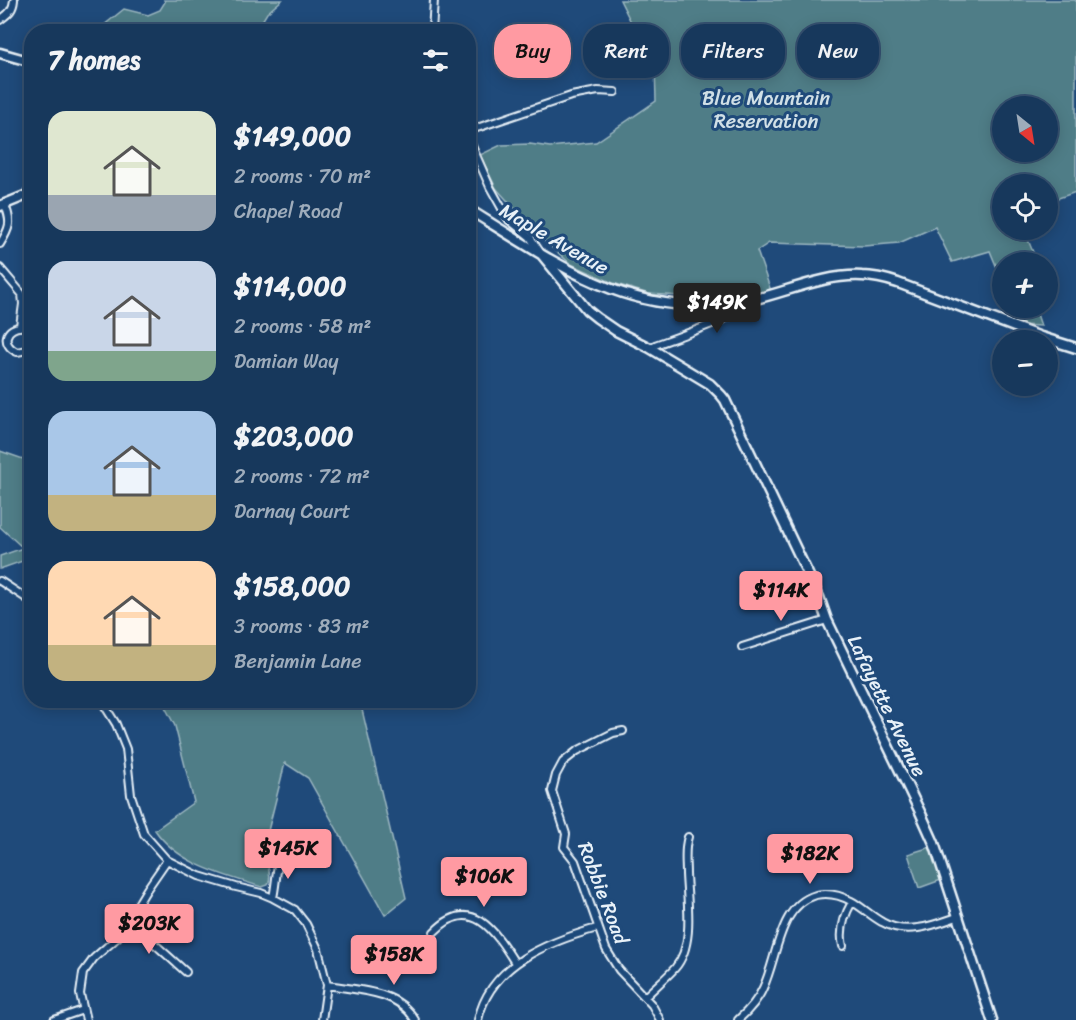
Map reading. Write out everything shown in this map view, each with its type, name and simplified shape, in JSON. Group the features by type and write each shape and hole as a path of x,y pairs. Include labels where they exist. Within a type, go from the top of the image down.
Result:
{"street":[{"path":"0,20 11,12 14,0"},
{"path":"432,24 434,0"},
{"path":"0,53 24,60"},
{"path":"476,128 571,96 598,91 615,92"},
{"path":"476,155 490,187 509,220 530,237 542,255"},
{"path":"0,244 9,225 8,212 2,205 24,196"},
{"name":"Maple Avenue","path":"476,213 568,270 613,290 647,299 677,304 727,304 757,299 833,278 873,277 898,283 1076,348"},
{"name":"Lafayette Avenue","path":"542,255 587,310 615,331 650,348 710,384 721,394 934,843 992,1020"},
{"path":"0,268 22,294 20,326"},
{"path":"650,348 733,314 754,304 757,299"},
{"path":"24,327 12,328 6,340 13,351 24,351"},
{"path":"0,581 24,597"},
{"path":"742,647 827,620"},
{"path":"106,708 116,724 126,749 130,795 144,834 167,860 199,876 261,892 295,910 306,924 318,949 327,985 322,1020"},
{"name":"Robbie Road","path":"623,731 613,733 577,751 563,762 556,775 552,791 566,834 564,847 575,861 606,949 619,970 652,1005 660,1020"},
{"path":"645,997 676,967 686,948 688,931 686,840 688,837"},
{"path":"273,898 280,856"},
{"path":"86,1020 80,994 83,973 94,958 118,937 167,860"},
{"path":"740,1019 759,997 787,921 795,908 810,897 828,893 840,895 885,924 901,929 922,928 957,917"},
{"path":"843,946 842,928 852,902"},
{"path":"434,932 454,917 477,918 492,930 515,963"},
{"path":"129,921 186,972"},
{"path":"478,1020 483,1000 489,990 515,963 573,935 597,928"},
{"path":"327,985 351,988 393,999 407,1009 415,1020"},
{"path":"54,1020 83,1010"}],"green space":[{"path":"164,0 282,0 267,13 260,24 105,24 124,9 148,15 160,10"},
{"name":"Blue Mountain Reservation","path":"620,0 1076,0 1076,192 1058,198 1058,174 992,174 992,240 1028,240 1033,252 992,252 992,256 990,251 952,262 935,227 899,243 864,246 769,243 757,251 771,291 698,297 649,294 613,283 571,264 542,239 496,188 480,155 501,145 530,144 550,147 596,142 656,101 655,78 669,78 669,24 632,24"},
{"path":"1017,318 1038,318 1041,326 1020,325"},
{"path":"0,451 24,459 24,560 0,569 0,556 23,548 0,527"},
{"path":"166,708 362,708 406,898 385,915 308,778 285,763 268,831 274,844 269,849 266,858 270,874 268,885 262,887 218,873 176,852 155,830 194,802 175,726"},
{"path":"931,847 941,880 919,888 908,854"}]}
